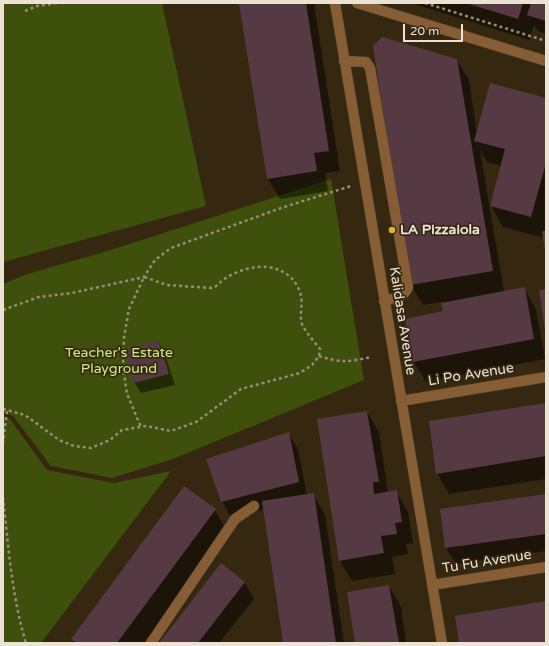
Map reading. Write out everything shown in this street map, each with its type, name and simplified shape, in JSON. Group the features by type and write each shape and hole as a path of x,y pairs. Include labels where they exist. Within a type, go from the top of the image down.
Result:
{"street":[{"name":"Kalidasa Avenue","path":"335,3 442,643"},
{"path":"357,3 546,61"},
{"path":"344,61 366,62 370,68 408,287 406,292 401,296 384,300"},
{"name":"Li Po Avenue","path":"401,401 546,377"},
{"path":"151,643 235,519 254,506"},
{"name":"Tu Fu Avenue","path":"432,585 546,567"}],"path":[{"path":"24,12 37,6 57,3"},
{"path":"425,3 546,41"},
{"path":"141,427 127,394 123,367 124,337 129,309 144,277 156,260 171,248 281,208 365,182"},
{"path":"3,310 39,297 72,293 144,277 167,285 210,288 217,287 223,280 235,273 252,267 277,269 291,276 294,281 301,296 302,322 305,330 320,349 319,356 312,365 300,374 241,389 196,422 171,431 141,427 122,430 110,440 91,448 74,446 59,440 24,415 3,409"},
{"path":"319,356 336,362 345,362 371,357"},
{"path":"3,444 7,411"},
{"path":"3,497 15,591 26,643"}],"green space":[{"path":"3,3 162,3 206,206 3,262"},
{"name":"Teacher's Estate Playground","path":"331,179 364,380 173,459 112,478 51,466 13,416 3,411 3,284 27,274 111,250"},
{"path":"3,416 10,419 47,470 114,483 171,471 41,643 3,643"}],"building":[{"path":"239,3 306,3 329,151 314,153 317,171 267,179"},
{"path":"466,3 523,3 518,19"},
{"path":"531,3 546,3 546,21 527,15"},
{"path":"382,37 457,59 493,271 410,285 373,46"},
{"path":"490,83 546,98 546,163 531,217 490,206 505,149 474,141"},
{"path":"542,231 546,231 546,250 545,250"},
{"path":"525,287 534,339 413,362 405,319 443,311 441,303"},
{"path":"546,289 546,330 545,330 539,290"},
{"path":"158,340 169,374 133,383 125,350"},
{"path":"546,403 546,456 436,474 429,421"},
{"path":"367,411 379,482 373,482 374,494 397,490 402,522 395,523 397,534 381,536 384,553 339,561 317,419"},
{"path":"289,432 299,482 221,502 206,459"},
{"path":"184,486 216,509 117,643 77,643 71,639"},
{"path":"314,493 336,643 283,643 262,501"},
{"path":"546,494 546,534 445,548 440,509"},
{"path":"221,563 245,582 198,643 159,643"},
{"path":"389,585 399,643 355,643 347,592"},
{"path":"546,601 546,643 459,643 455,616"}],"place":[{"name":"LA Pizzaiola","path":"392,230"}]}
